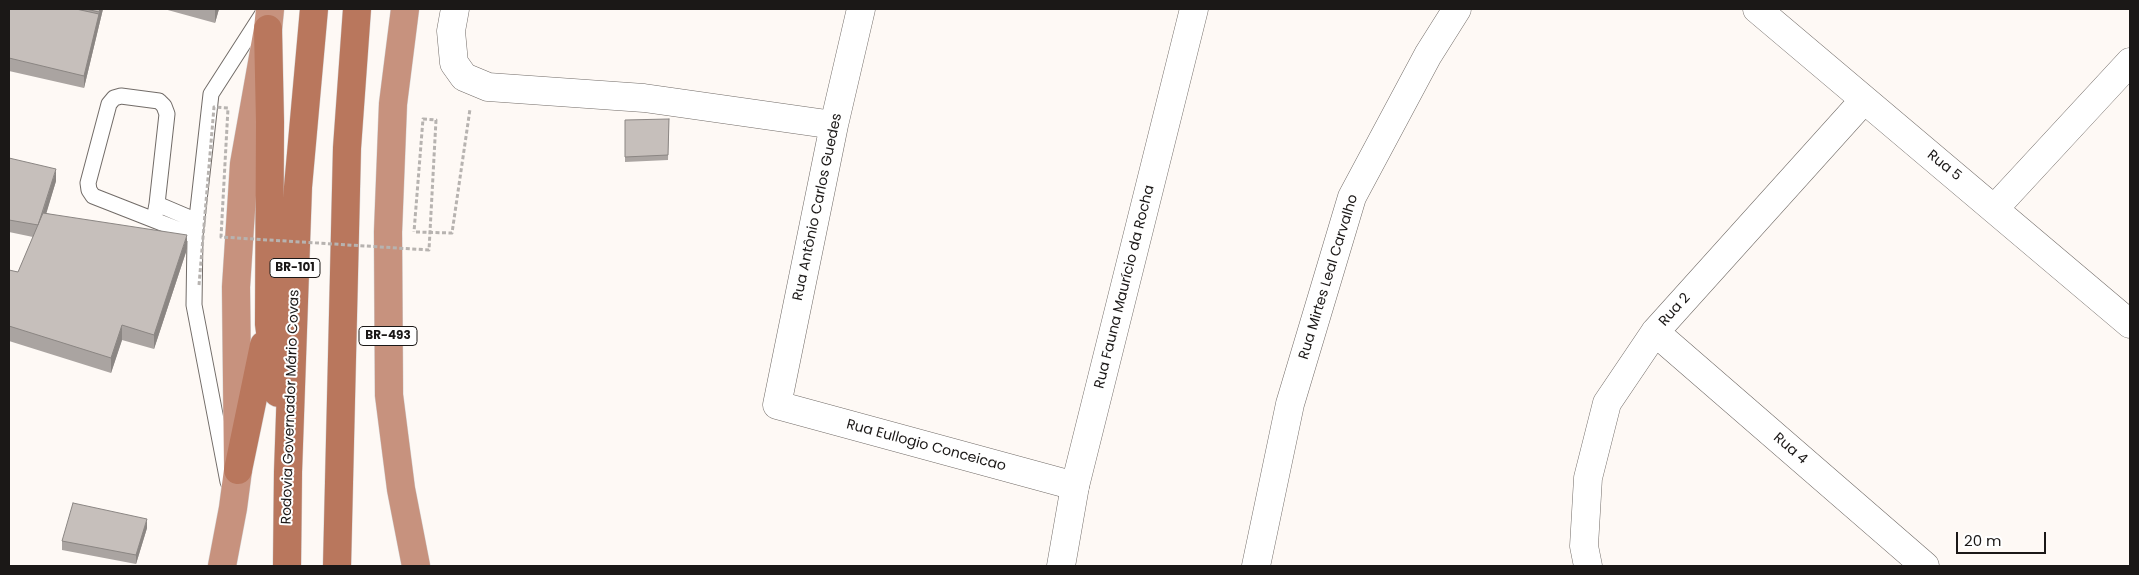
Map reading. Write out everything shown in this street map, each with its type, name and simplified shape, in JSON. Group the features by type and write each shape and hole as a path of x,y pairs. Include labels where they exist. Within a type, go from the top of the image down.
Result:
{"highway":[{"name":"Rodovia Governador Mário Covas","path":"287,566 288,472 298,187 314,9"},
{"name":"BR-493","path":"406,9 393,104 388,232 388,395 401,489 416,566"},
{"path":"338,566 347,148 357,11"},
{"path":"268,16 270,122 268,324 288,472"},
{"path":"238,470 236,287 240,212 244,164 268,16"},
{"path":"222,566 238,470 268,324"}],"street":[{"path":"455,9 451,32 454,63 464,77 488,87 644,98 834,125"},
{"name":"Rua Antônio Carlos Guedes","path":"777,406 834,125 861,9"},
{"name":"Rua Fauna Maurício da Rocha","path":"1061,566 1075,486 1194,9"},
{"name":"Rua Mirtes Leal Carvalho","path":"1256,566 1290,404 1352,196 1428,55 1457,9"},
{"name":"Rua 5","path":"1757,9 1995,208 2130,324"},
{"path":"1995,208 2130,62"},
{"name":"Rua 2","path":"1588,566 1584,546 1588,478 1607,403 1656,332 1864,100"},
{"name":"Rua 4","path":"1656,332 1925,566"},
{"name":"Rua Eullogio Conceicao","path":"777,406 1075,486"}],"lane":[{"path":"233,508 194,305 196,229 212,94 268,16"},
{"path":"154,220 166,120 164,106 159,102 128,95 114,98 109,104 88,183 89,190 93,196 154,220 196,229"},
{"path":"157,204 196,229"}],"path":[{"path":"199,285 214,107 228,108 221,237 430,250 436,120 423,120 414,232 452,233 474,81"}],"building":[{"path":"9,9 76,9 99,14 84,76 9,58"},
{"path":"86,9 100,9 99,12"},
{"path":"669,119 668,155 625,157 625,120"},
{"path":"9,158 56,169 38,225 9,220"},
{"path":"43,213 187,235 154,335 122,325 111,358 9,326 9,270 18,272"},
{"path":"73,503 147,519 136,555 62,541"}]}
